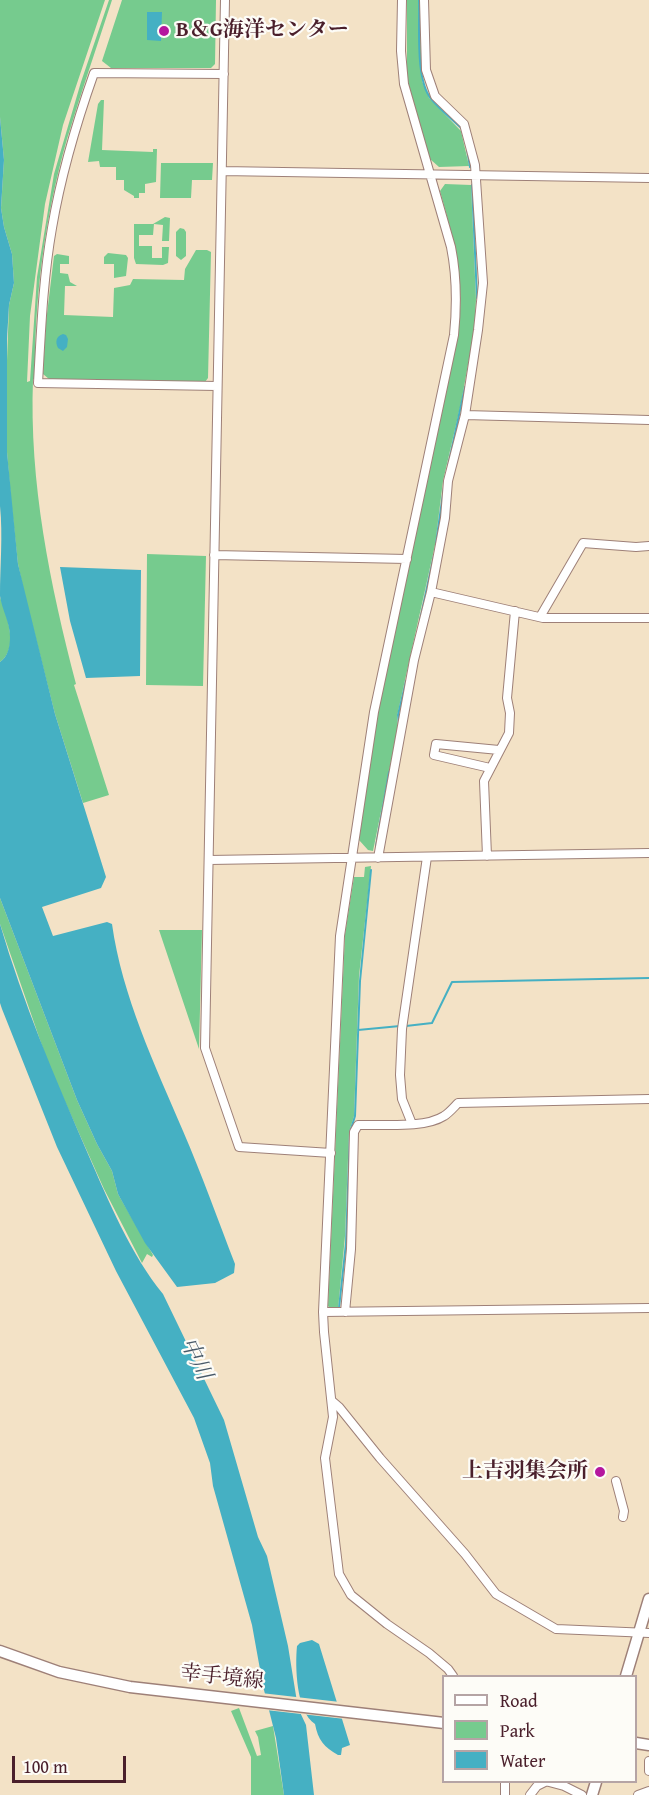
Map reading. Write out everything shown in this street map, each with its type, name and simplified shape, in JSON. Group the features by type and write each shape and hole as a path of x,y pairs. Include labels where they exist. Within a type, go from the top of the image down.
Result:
{"main road":[{"path":"627,1675 644,1633 649,1599"},
{"name":"幸手境線","path":"0,1651 59,1672 106,1683 442,1723"}],"street":[{"path":"225,0 205,1048 239,1147 331,1153"},
{"path":"402,0 402,70 408,102 452,247 456,313 454,335 374,712 340,936 323,1312 332,1401 332,1426 325,1458 337,1564 342,1582 351,1595 438,1661 452,1675"},
{"path":"378,858 414,660 431,592 448,482 465,415 483,284 475,165 464,124 435,96 426,70 424,0"},
{"path":"218,386 38,383 44,287 52,227 69,152 94,73 224,74"},
{"path":"222,171 649,178"},
{"path":"465,415 649,420"},
{"path":"540,617 583,543 649,546"},
{"path":"214,555 407,559"},
{"path":"431,592 540,617 649,618"},
{"path":"487,856 484,782 508,733 510,713 507,698 515,611"},
{"path":"490,768 434,756 436,744 499,750"},
{"path":"209,860 649,854"},
{"path":"412,1124 401,1091 402,1029 427,857"},
{"path":"345,1312 351,1250 354,1132 358,1125 412,1124 432,1121 443,1116 458,1103 649,1100"},
{"path":"323,1312 578,1307 649,1308"},
{"path":"332,1401 465,1554 496,1594 556,1629 644,1633"},
{"path":"616,1481 624,1511 623,1517"},
{"path":"649,1761 649,1772"},
{"path":"530,1795 537,1786 544,1783"},
{"path":"553,1783 564,1785 582,1795"},
{"path":"638,1795 649,1791"}],"green space":[{"path":"0,0 105,0 63,125 45,204 30,316 27,382 30,381 37,277 54,174 81,82 109,0 112,0 59,168 42,258 36,319 35,379 33,379 34,456 43,533 76,684 74,685 109,795 83,803 55,714 24,592 18,564 11,500 7,452 6,388 9,305 14,283 12,254 1,208 4,160 0,117"},
{"name":"B＆G海洋センター","path":"122,0 216,0 215,64 211,68 111,68 102,61"},
{"path":"407,0 419,0 422,81 429,98 461,131 469,166 439,167 430,159 410,93 407,75"},
{"path":"104,100 102,150 153,152 153,149 157,149 156,182 145,184 145,193 139,193 139,198 134,198 124,190 124,180 116,180 116,167 100,167 99,161 88,162 98,104"},
{"path":"161,163 213,163 212,180 192,180 191,198 160,198"},
{"path":"445,184 471,185 476,300 474,332 443,481 435,545 397,716 398,727 373,851 368,850 359,840 377,718 459,325 458,268 440,191"},
{"path":"165,217 170,218 169,241 162,241 163,225 154,224 153,235 139,235 139,246 152,246 152,258 162,258 162,247 169,247 168,263 163,265 136,264 134,224 153,224"},
{"path":"180,228 186,232 186,256 181,260 176,256 176,232"},
{"path":"196,250 211,252 208,378 205,382 49,379 43,374 46,322 54,256 57,254 69,256 69,264 60,264 60,273 68,274 70,282 77,286 65,286 64,315 113,317 114,288 130,285 133,279 184,280 185,269"},
{"path":"108,253 126,255 128,258 126,276 114,278 114,264 104,264 104,257"},
{"path":"147,554 206,556 203,686 146,685"},
{"path":"0,597 8,621 10,640 6,656 0,662"},
{"path":"371,866 359,976 354,1116 349,1132 345,1236 338,1309 331,1309 328,1306 345,934 354,877 364,877 365,867"},
{"path":"0,898 77,1100 112,1171 118,1194 153,1255 152,1257 147,1254 142,1263 104,1189 49,1066 0,924"},
{"path":"159,930 202,930 199,1049"},
{"path":"239,1708 257,1756 261,1755 255,1731 273,1726 284,1795 251,1795 251,1757 231,1711"}],"water":[{"path":"147,12 162,12 161,41 147,40"},
{"path":"0,117 4,160 1,208 12,254 14,283 9,305 7,339 7,452 18,564 55,714 106,877 101,888 42,907 53,936 107,922 112,924 131,1004 197,1164 235,1264 234,1273 215,1283 177,1287 145,1243 118,1194 112,1171 77,1100 0,898 0,662 8,651 10,637 0,596"},
{"path":"63,334 68,339 67,347 63,351 58,348 56,341"},
{"path":"60,567 141,570 140,676 86,678 70,621"},
{"path":"0,924 40,1040 104,1190 130,1245 163,1294 224,1420 258,1537 267,1556 288,1646 298,1708 306,1725 314,1795 284,1795 276,1738 263,1686 252,1625 213,1486 210,1463 194,1418 116,1271 57,1147 2,1009 0,1003"},
{"path":"312,1640 319,1644 350,1745 342,1748 341,1755 333,1752 322,1742 315,1724 304,1710 300,1699 296,1665 297,1646"}],"pier":[{"path":"261,1693 340,1702 345,1719 266,1710"}],"waterway":[{"path":"419,0 420,66 426,90 431,99 462,129"},
{"path":"467,149 470,167"},
{"path":"472,185 477,298"},
{"path":"448,466 465,387"},
{"path":"436,543 444,487"},
{"path":"420,620 434,555"},
{"path":"399,725 398,715 406,681"},
{"path":"376,846 389,772"},
{"path":"339,1308 346,1243 350,1132 355,1116 360,981 371,870"},
{"path":"406,1026 432,1023 452,982 649,978"},
{"path":"358,1030 400,1026"}],"place":[{"name":"B＆G海洋センター","path":"164,31"},
{"name":"上吉羽集会所","path":"600,1472"}],"water label":[{"name":"中川","path":"195,1359"}]}
